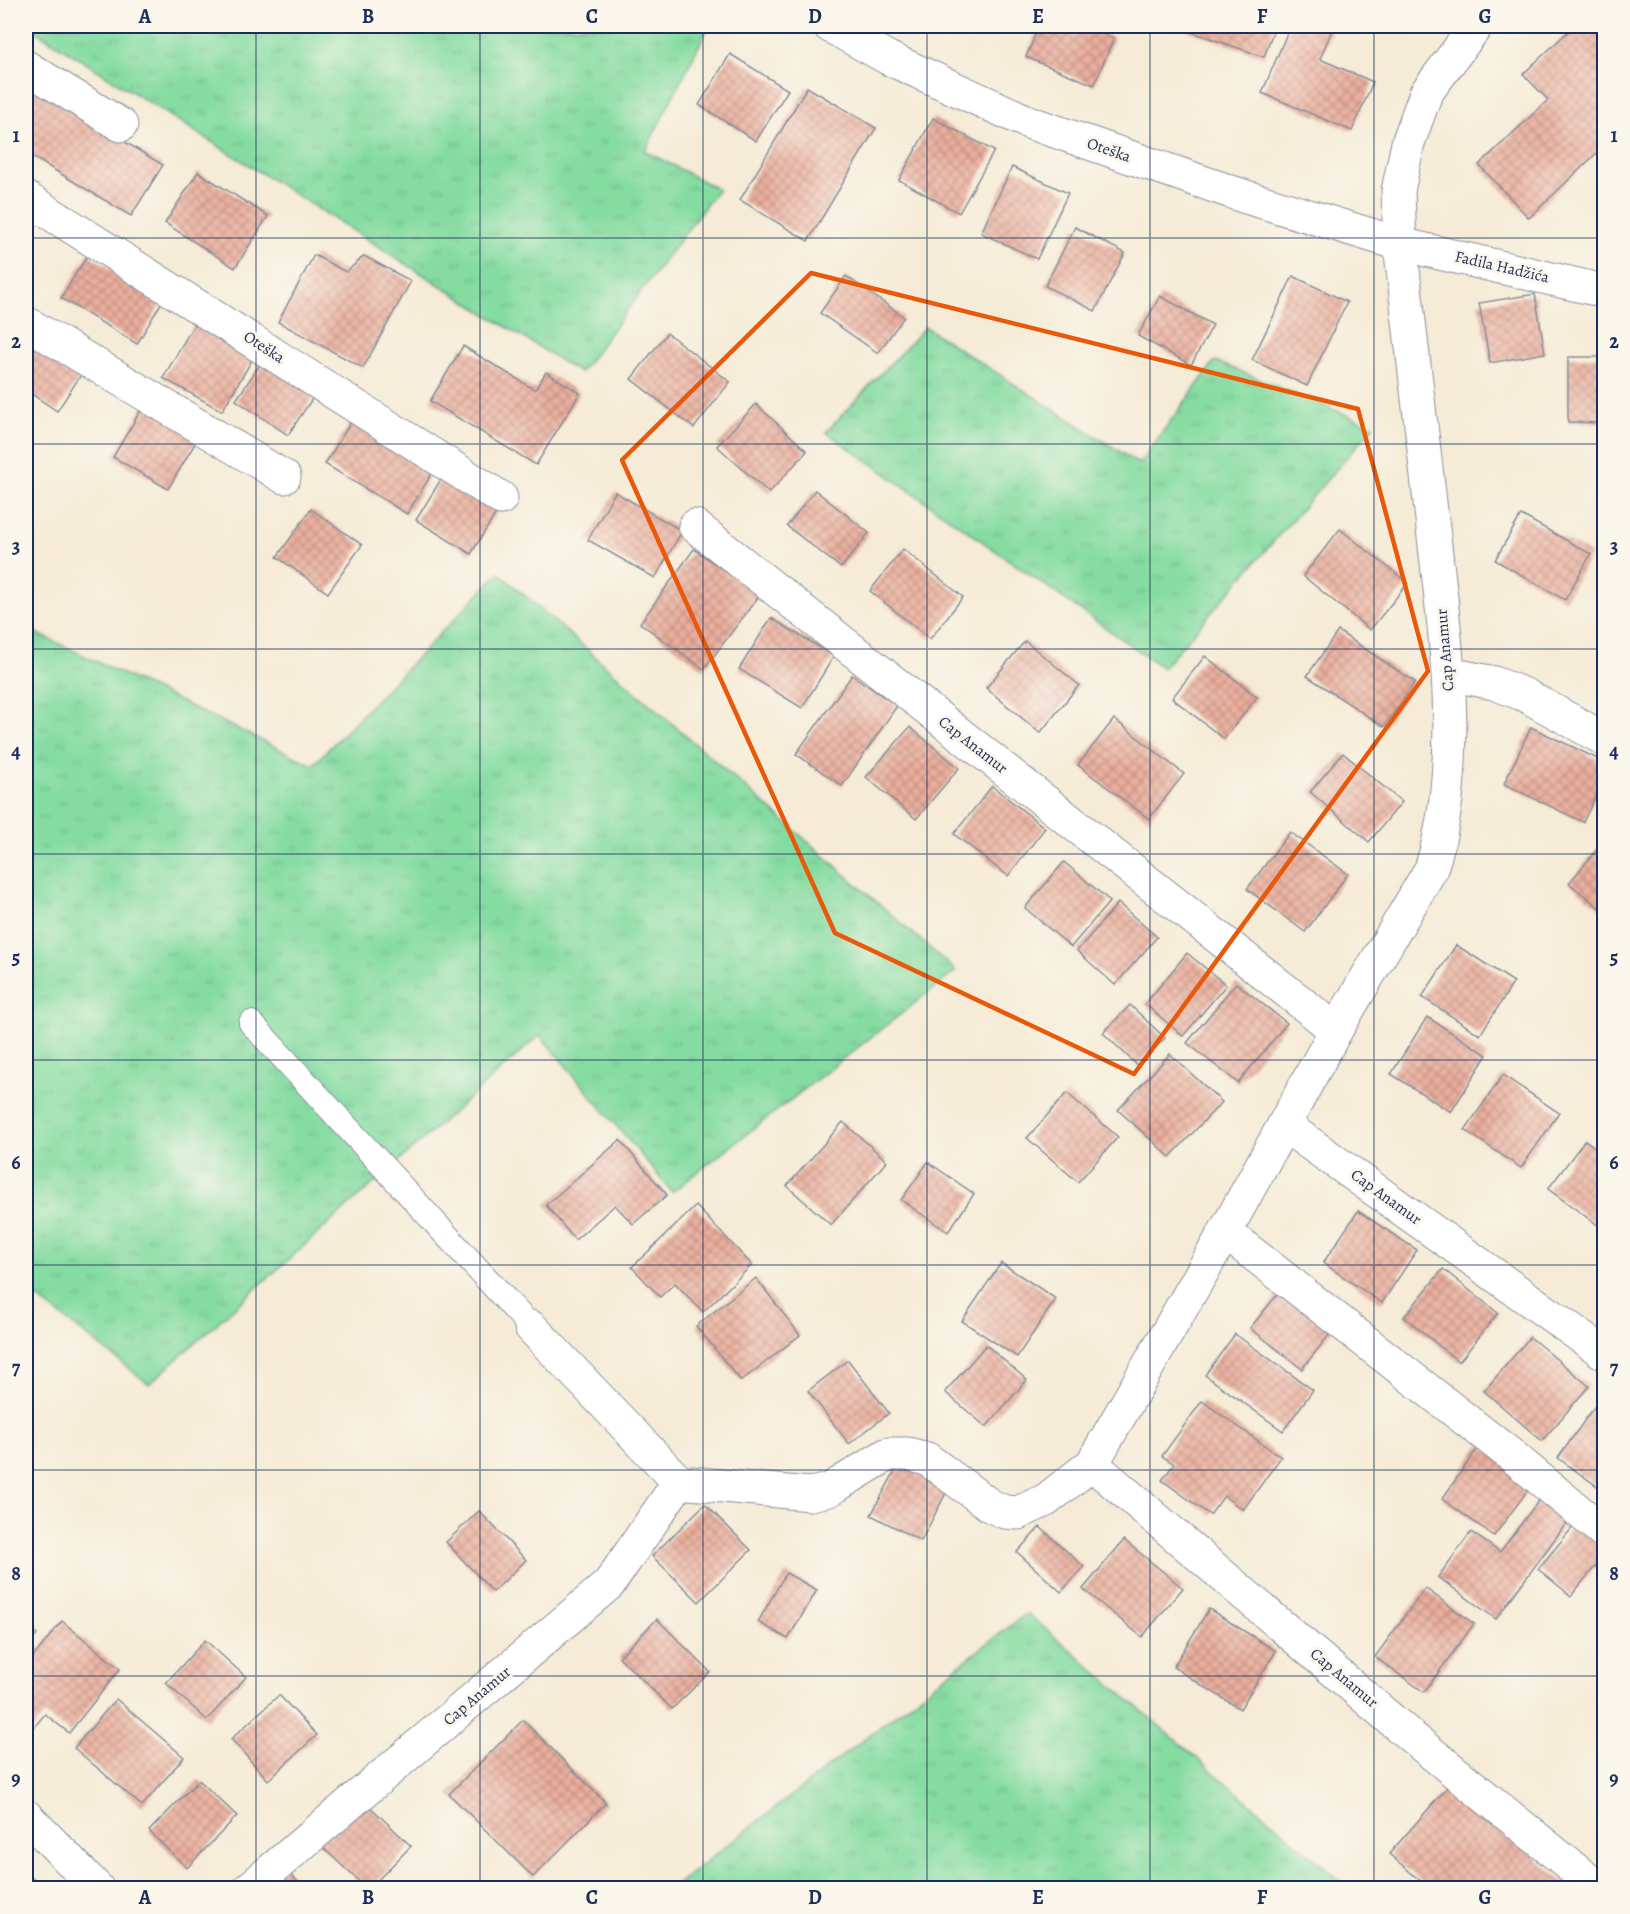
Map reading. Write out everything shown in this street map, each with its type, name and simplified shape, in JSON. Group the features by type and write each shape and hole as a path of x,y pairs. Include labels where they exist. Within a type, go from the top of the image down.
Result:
{"street":[{"name":"Oteška","path":"830,26 888,58 1028,122 1243,196 1400,244"},
{"name":"Cap Anamur","path":"250,1888 609,1584 679,1482 810,1494 829,1490 888,1454 908,1454 927,1459 990,1506 1005,1512 1018,1513 1046,1500 1092,1464 1225,1232 1336,1030 1431,869 1440,840 1446,807 1449,674 1400,244 1398,191 1408,143 1426,93 1476,26"},
{"path":"26,67 121,125"},
{"name":"Oteška","path":"26,198 501,498"},
{"name":"Fadila Hadžića","path":"1400,244 1605,291"},
{"path":"26,323 284,477"},
{"name":"Cap Anamur","path":"695,526 1336,1030"},
{"path":"1449,674 1494,683 1525,695 1605,739"},
{"name":"Cap Anamur","path":"1284,1125 1605,1353"},
{"path":"1225,1232 1511,1455 1605,1532"},
{"path":"531,1327 679,1482"},
{"name":"Cap Anamur","path":"1092,1464 1399,1726 1598,1888"},
{"path":"26,1816 97,1888"}],"lane":[{"path":"251,1023 531,1327"}],"highlighted area":[{"path":"811,273 1358,409 1428,671 1134,1074 835,933 622,460"}],"green space":[{"path":"27,26 709,26 645,151 718,189 580,373"},
{"path":"925,327 1139,464 1215,361 1374,426 1163,668 826,432"},
{"path":"499,573 956,971 672,1192 540,1035 149,1384 26,1289 26,628 313,765"},
{"path":"1027,1613 1349,1888 672,1888"}],"building":[{"path":"1039,26 1085,26 1114,38 1094,85 1026,57"},
{"path":"1175,26 1275,26 1264,57"},
{"path":"1290,26 1322,26 1332,30 1320,59 1373,82 1352,131 1262,93"},
{"path":"1574,26 1604,26 1604,109 1601,112 1604,117 1604,146 1529,218 1479,165 1548,100 1523,74"},
{"path":"730,54 788,90 756,141 699,105"},
{"path":"26,82 163,165 131,216 26,153"},
{"path":"807,87 876,128 808,241 740,200"},
{"path":"933,118 994,151 959,213 899,180"},
{"path":"1012,167 1068,193 1037,259 981,233"},
{"path":"198,172 268,216 235,268 165,223"},
{"path":"1075,227 1125,253 1095,311 1045,286"},
{"path":"88,254 163,300 137,344 61,298"},
{"path":"314,255 346,272 364,256 411,281 363,368 278,322"},
{"path":"846,276 904,317 878,353 820,313"},
{"path":"1293,276 1347,302 1307,386 1252,360"},
{"path":"1535,294 1545,353 1490,363 1479,303"},
{"path":"1160,296 1213,325 1191,365 1138,336"},
{"path":"196,321 255,355 222,411 163,378"},
{"path":"667,333 730,382 694,428 631,379"},
{"path":"26,338 81,375 57,411 26,390"},
{"path":"463,346 535,390 546,372 580,393 536,465 430,401"},
{"path":"1568,357 1604,357 1604,423 1568,422"},
{"path":"262,361 314,396 288,435 236,400"},
{"path":"145,403 200,435 168,489 113,457"},
{"path":"756,404 807,451 769,493 717,446"},
{"path":"352,420 434,470 407,514 325,464"},
{"path":"443,476 498,510 471,554 416,520"},
{"path":"815,490 869,533 841,568 787,526"},
{"path":"615,492 682,531 655,578 588,540"},
{"path":"311,509 362,545 328,593 277,557"},
{"path":"1521,515 1591,554 1565,600 1495,560"},
{"path":"1340,529 1408,583 1370,630 1303,576"},
{"path":"694,549 759,596 704,669 640,623"},
{"path":"903,549 963,597 930,639 870,591"},
{"path":"771,618 834,656 802,708 739,669"},
{"path":"1338,631 1415,682 1384,727 1307,676"},
{"path":"1025,641 1079,685 1040,733 986,688"},
{"path":"1205,656 1257,697 1224,739 1172,698"},
{"path":"852,675 897,706 842,786 796,754"},
{"path":"1114,719 1184,774 1149,819 1078,765"},
{"path":"910,727 959,768 916,819 866,777"},
{"path":"1531,727 1604,762 1604,779 1583,822 1504,784"},
{"path":"1343,753 1402,802 1369,842 1310,792"},
{"path":"992,786 1045,828 1008,876 954,834"},
{"path":"1290,832 1348,874 1305,932 1247,889"},
{"path":"1604,841 1604,912 1569,883"},
{"path":"1064,862 1110,901 1071,947 1025,908"},
{"path":"1118,903 1157,937 1115,985 1077,951"},
{"path":"1456,945 1514,982 1480,1035 1422,997"},
{"path":"1187,953 1226,985 1183,1036 1145,1004"},
{"path":"1236,983 1287,1023 1238,1083 1187,1043"},
{"path":"1130,1005 1165,1038 1138,1066 1103,1033"},
{"path":"1427,1017 1487,1055 1451,1112 1391,1074"},
{"path":"1170,1054 1222,1102 1170,1157 1118,1110"},
{"path":"1503,1075 1559,1113 1521,1168 1465,1130"},
{"path":"1067,1093 1118,1137 1078,1182 1027,1138"},
{"path":"843,1122 887,1161 831,1225 787,1186"},
{"path":"620,1140 667,1195 633,1224 615,1205 575,1240 546,1205"},
{"path":"1585,1140 1604,1154 1604,1219 1599,1226 1548,1189"},
{"path":"928,1162 974,1194 948,1232 901,1200"},
{"path":"696,1206 752,1265 703,1312 675,1283 660,1297 632,1267"},
{"path":"1358,1211 1417,1250 1382,1303 1323,1263"},
{"path":"1001,1263 1056,1299 1017,1357 962,1321"},
{"path":"1443,1269 1498,1313 1459,1362 1404,1317"},
{"path":"756,1278 800,1335 741,1381 696,1326"},
{"path":"1281,1290 1333,1330 1302,1369 1250,1328"},
{"path":"1235,1334 1313,1390 1283,1431 1205,1375"},
{"path":"1530,1337 1589,1386 1542,1441 1484,1391"},
{"path":"986,1345 1027,1380 986,1427 945,1392"},
{"path":"848,1360 889,1413 849,1444 808,1391"},
{"path":"1604,1393 1604,1491 1558,1458"},
{"path":"1202,1401 1281,1457 1243,1510 1224,1496 1210,1515 1162,1480 1174,1464 1162,1456"},
{"path":"1480,1445 1533,1483 1494,1536 1442,1499"},
{"path":"900,1462 949,1487 921,1541 871,1515"},
{"path":"1539,1500 1568,1521 1496,1619 1438,1577 1471,1532 1500,1552"},
{"path":"705,1504 751,1550 699,1602 652,1556"},
{"path":"479,1511 526,1560 493,1592 446,1542"},
{"path":"1578,1521 1604,1543 1604,1556 1571,1596 1538,1569"},
{"path":"1040,1527 1084,1567 1061,1592 1017,1552"},
{"path":"1124,1540 1183,1588 1142,1637 1083,1589"},
{"path":"786,1573 817,1590 788,1639 758,1622"},
{"path":"1425,1588 1474,1624 1424,1692 1375,1657"},
{"path":"1209,1609 1276,1651 1240,1709 1173,1667"},
{"path":"657,1619 710,1672 672,1709 619,1657"},
{"path":"62,1621 120,1669 69,1733 45,1714 26,1737 26,1666"},
{"path":"26,1624 37,1635 26,1648"},
{"path":"205,1640 246,1677 207,1720 166,1683"},
{"path":"279,1695 317,1735 268,1780 231,1739"},
{"path":"116,1699 184,1757 142,1806 74,1748"},
{"path":"523,1720 606,1803 533,1877 449,1794"},
{"path":"199,1780 237,1816 187,1868 149,1831"},
{"path":"1451,1783 1571,1888 1429,1888 1389,1854"},
{"path":"360,1797 411,1846 370,1888 366,1888 317,1842"},
{"path":"283,1866 304,1888 259,1888"},
{"path":"26,1873 45,1888 26,1888"}]}
